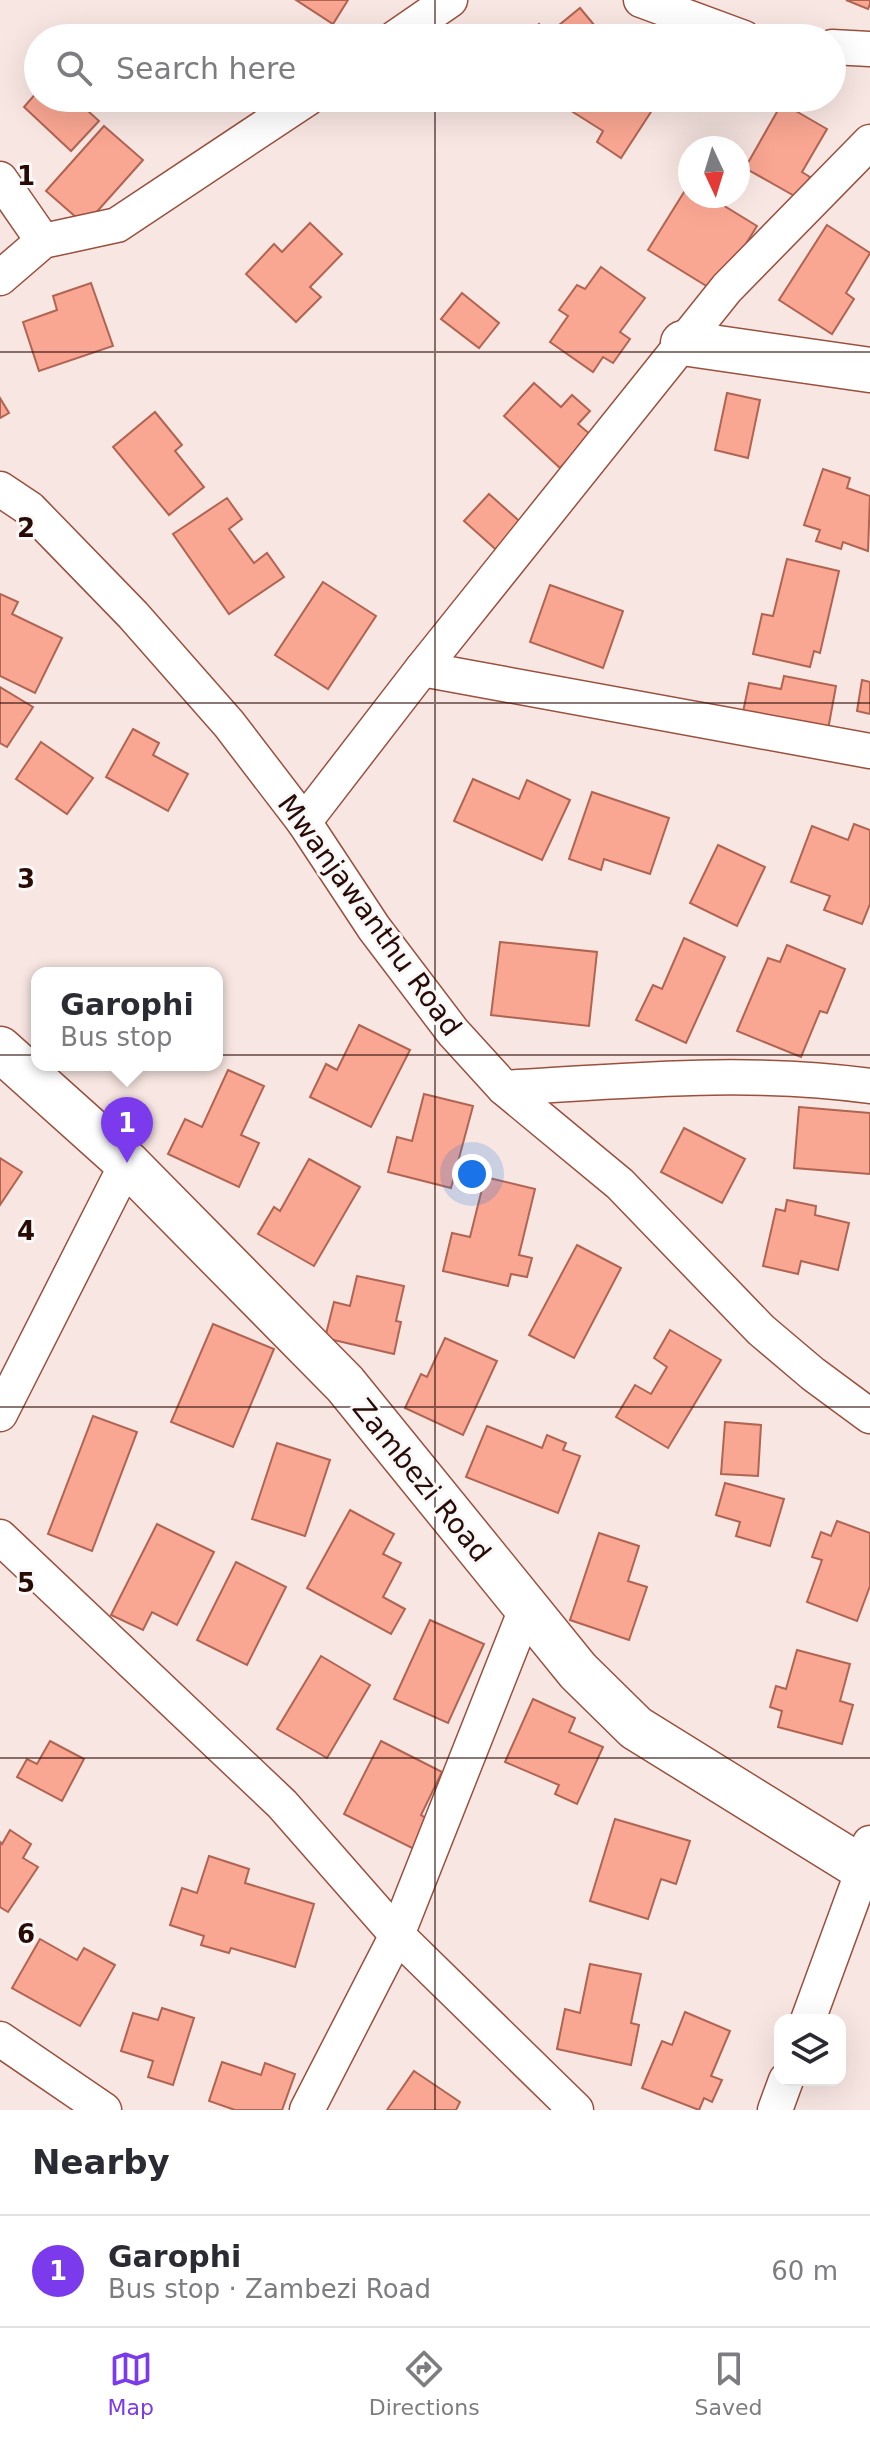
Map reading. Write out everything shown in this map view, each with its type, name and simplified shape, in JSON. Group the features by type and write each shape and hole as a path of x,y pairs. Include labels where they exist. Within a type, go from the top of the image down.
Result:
{"street":[{"path":"415,24 450,0"},
{"path":"641,0 706,24"},
{"path":"846,48 870,49"},
{"path":"0,278 43,241 117,225 287,112"},
{"path":"304,822 422,669 727,288 870,142"},
{"path":"0,179 43,241"},
{"path":"683,343 870,370"},
{"name":"Mwanjawanthu Road","path":"0,489 30,509 133,615 229,724 304,822 374,928 453,1032 504,1088 620,1184 761,1330 870,1416"},
{"path":"422,669 870,751"},
{"name":"Zambezi Road","path":"0,1049 127,1163 345,1384 578,1671 636,1728 868,1862"},
{"path":"504,1088 702,1077 844,1082 870,1086"},
{"path":"0,1414 127,1163"},
{"path":"0,1537 282,1804 397,1935 576,2110"},
{"path":"307,2110 397,1935 526,1609"},
{"path":"810,2014 868,1862"},
{"path":"0,2039 104,2110"},
{"path":"775,2110 784,2086"}],"building":[{"path":"296,0 348,0 333,24"},
{"path":"846,0 870,0 870,4 868,9"},
{"path":"580,8 593,24 560,24"},
{"path":"29,112 89,112 99,121 71,151"},
{"path":"573,112 651,112 621,158 597,142 603,131"},
{"path":"777,112 798,112 827,129 802,172 810,177 798,198 750,171 750,159"},
{"path":"104,126 143,160 85,225 46,191"},
{"path":"678,202 678,208 728,208 757,226 716,292 648,250"},
{"path":"310,223 342,254 310,287 321,297 296,322 246,274 274,244 282,252"},
{"path":"827,225 870,253 846,293 854,299 832,334 779,300"},
{"path":"601,267 645,298 620,332 630,339 613,363 603,357 593,372 550,342 568,316 559,310 577,285 585,289"},
{"path":"91,283 113,346 39,371 23,322 57,310 53,296"},
{"path":"462,293 499,323 479,348 441,319"},
{"path":"534,383 561,407 572,395 590,411 578,424 591,435 560,468 504,416"},
{"path":"727,393 760,400 748,458 715,450"},
{"path":"0,398 9,413 0,418"},
{"path":"155,412 182,445 175,451 204,487 169,515 113,447"},
{"path":"823,469 850,478 847,488 870,496 868,551 843,542 841,549 816,541 820,530 804,525"},
{"path":"489,494 526,527 501,554 464,521"},
{"path":"227,498 242,519 229,529 254,563 267,553 284,577 229,614 173,534"},
{"path":"787,559 839,571 820,653 814,651 810,667 753,654 762,614 773,616"},
{"path":"323,582 376,616 328,689 275,655"},
{"path":"550,585 623,611 603,668 530,642"},
{"path":"0,594 18,602 12,614 62,638 35,693 0,676"},
{"path":"784,676 836,686 827,735 743,712 749,683 781,689"},
{"path":"862,680 870,682 870,714 857,711"},
{"path":"0,687 33,707 7,747 0,743"},
{"path":"133,729 159,743 153,755 188,774 168,811 106,777"},
{"path":"41,742 93,778 67,814 16,779"},
{"path":"473,779 519,799 527,780 570,800 542,860 454,821"},
{"path":"592,792 669,818 650,874 604,859 601,870 569,859"},
{"path":"854,824 870,830 870,904 862,924 824,910 830,896 791,882 812,826 848,840"},
{"path":"718,845 765,867 737,926 690,903"},
{"path":"684,938 725,957 686,1043 636,1020 653,985 662,989"},
{"path":"500,942 597,952 589,1026 491,1015"},
{"path":"787,945 845,969 827,1013 820,1011 801,1057 737,1031 768,958 780,962"},
{"path":"359,1025 410,1050 371,1127 310,1097 326,1064 337,1070"},
{"path":"228,1070 264,1086 241,1135 259,1143 239,1187 168,1154 185,1119 202,1127"},
{"path":"424,1094 473,1106 451,1188 388,1172 397,1137 412,1141"},
{"path":"799,1107 870,1113 870,1174 794,1168"},
{"path":"684,1128 745,1159 722,1203 661,1172"},
{"path":"0,1158 22,1172 0,1205"},
{"path":"309,1159 360,1187 314,1266 258,1234 274,1207 280,1211"},
{"path":"485,1177 535,1189 519,1255 532,1258 527,1277 511,1274 508,1286 443,1271 452,1233 470,1237"},
{"path":"787,1200 816,1206 815,1215 849,1223 838,1270 801,1261 798,1274 763,1266 776,1209 785,1211"},
{"path":"577,1245 621,1268 574,1358 529,1335"},
{"path":"357,1276 404,1286 396,1321 401,1322 394,1354 325,1338 334,1302 350,1306"},
{"path":"213,1324 274,1349 233,1447 171,1422"},
{"path":"670,1330 721,1360 668,1448 616,1417 635,1385 651,1394 667,1367 654,1358"},
{"path":"445,1338 497,1361 463,1435 405,1408 421,1374 427,1377"},
{"path":"93,1416 137,1432 92,1551 48,1534"},
{"path":"725,1422 761,1425 758,1476 721,1474"},
{"path":"487,1426 542,1448 547,1435 566,1443 563,1450 580,1456 558,1513 466,1477"},
{"path":"277,1443 330,1460 305,1536 252,1519"},
{"path":"725,1483 784,1499 770,1546 736,1536 740,1522 716,1515"},
{"path":"350,1510 394,1534 383,1554 401,1563 383,1597 405,1609 391,1634 307,1588"},
{"path":"837,1521 870,1533 870,1586 857,1621 807,1602 822,1560 812,1557 821,1532 831,1536"},
{"path":"157,1524 214,1552 177,1625 152,1612 143,1630 111,1615"},
{"path":"599,1533 639,1546 628,1581 647,1587 629,1640 570,1620"},
{"path":"236,1562 286,1587 247,1665 197,1640"},
{"path":"430,1620 484,1644 448,1723 394,1699"},
{"path":"797,1650 850,1664 840,1701 853,1705 842,1744 778,1727 782,1711 770,1707 776,1686 786,1689"},
{"path":"321,1656 370,1685 327,1758 277,1729"},
{"path":"533,1699 575,1718 569,1732 603,1747 577,1804 555,1794 559,1785 505,1762"},
{"path":"50,1741 84,1759 62,1801 17,1777 27,1759 37,1764"},
{"path":"381,1741 442,1772 421,1815 433,1822 418,1851 344,1814"},
{"path":"615,1819 690,1841 676,1884 661,1879 648,1919 590,1901"},
{"path":"10,1830 31,1844 23,1858 38,1867 8,1912 0,1907 0,1842 2,1844"},
{"path":"209,1856 249,1869 245,1883 314,1904 295,1967 231,1948 229,1953 201,1945 204,1936 170,1925 182,1888 197,1893"},
{"path":"40,1939 77,1960 84,1948 115,1965 80,2026 12,1988"},
{"path":"590,1964 641,1974 631,2023 639,2025 631,2065 557,2049 565,2009 580,2013"},
{"path":"162,2008 194,2018 173,2085 148,2077 153,2061 121,2051 133,2013 158,2020"},
{"path":"685,2012 730,2031 711,2076 722,2080 712,2102 704,2098 699,2110 642,2088 662,2041 672,2045"},
{"path":"222,2062 261,2075 265,2063 295,2074 282,2110 235,2110 209,2101"},
{"path":"414,2071 460,2102 456,2110 387,2110"}],"place":[{"name":"Garophi","path":"127,1163"}]}
